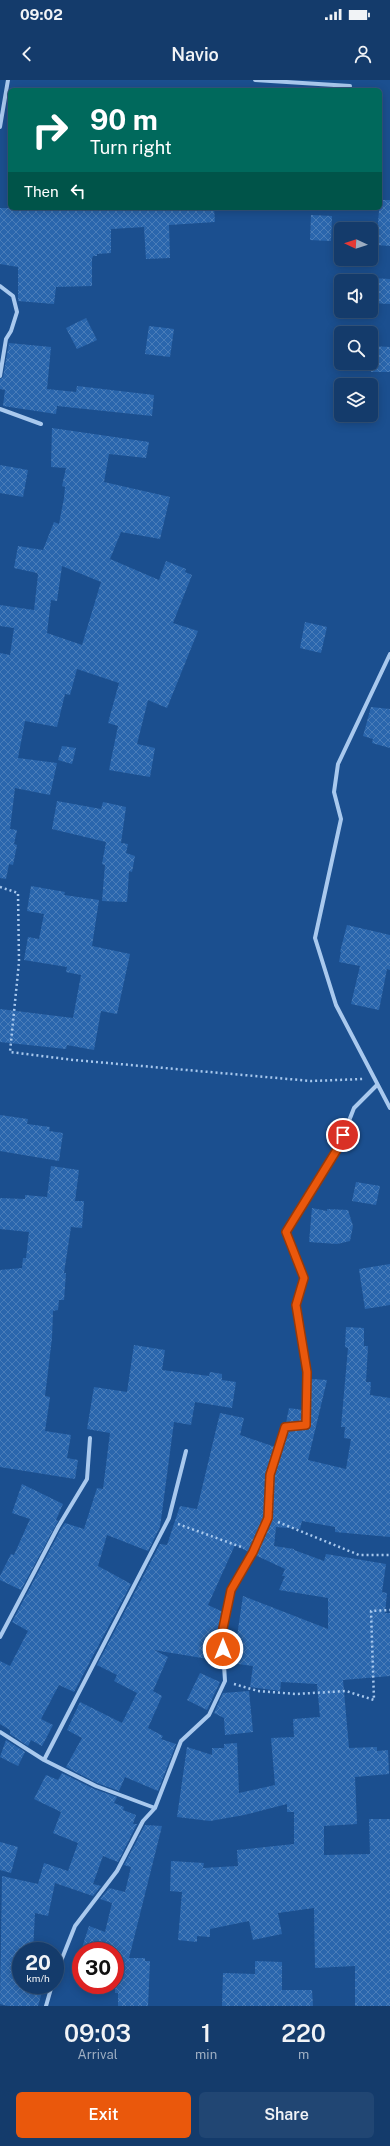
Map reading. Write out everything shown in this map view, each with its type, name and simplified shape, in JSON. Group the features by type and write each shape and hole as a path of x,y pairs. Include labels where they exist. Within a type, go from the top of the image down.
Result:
{"street":[{"path":"0,127 8,80"},
{"path":"255,80 350,86"},
{"path":"0,286 13,296 17,312 11,331 6,339 0,376"},
{"path":"0,409 41,424"},
{"path":"390,654 338,764 334,792 341,819 314,938 336,1005 390,1108"},
{"path":"64,1954 75,1926 117,1870 143,1821 155,1808 181,1740 209,1715 225,1681 222,1633 231,1590 253,1552 268,1518 270,1475 285,1427 306,1425 307,1372 296,1305 304,1278 286,1232 338,1148 354,1108 377,1085"},
{"path":"0,1637 58,1527 86,1479 90,1438"},
{"path":"44,1760 169,1518 186,1451"},
{"path":"0,1732 44,1760 96,1786 155,1808"},
{"path":"46,2006 49,1994"}],"path":[{"path":"0,887 18,893 19,962 10,1052 74,1060 310,1081 374,1078"},
{"path":"169,1518 180,1525 253,1552"},
{"path":"268,1518 359,1555 390,1555"},
{"path":"225,1681 258,1692 296,1694 346,1691 374,1700 371,1611 390,1610"}],"building":[{"path":"382,200 390,200 390,246 378,245 378,222 379,210 382,210"},
{"path":"0,208 8,208 8,210 214,210 215,222 169,225 170,258 146,259 144,227 111,229 111,253 97,254 97,256 93,256 92,259 92,286 56,287 54,304 18,301 18,267 0,264"},
{"path":"311,215 332,216 331,241 310,240"},
{"path":"378,278 390,279 390,304 378,303"},
{"path":"86,318 97,340 77,349 66,328"},
{"path":"149,326 174,329 170,357 145,354"},
{"path":"9,343 51,347 47,389 76,392 77,386 154,395 152,416 57,406 56,414 3,406 5,390 0,389 0,379 3,377"},
{"path":"378,346 390,347 390,372 371,372 371,370 378,370"},
{"path":"52,428 149,442 146,458 109,454 104,482 170,497 160,539 121,532 110,559 159,580 166,561 186,569 185,572 192,575 173,623 198,631 167,708 148,700 137,744 155,748 150,777 109,770 118,726 108,723 119,683 77,669 70,695 65,694 57,727 25,721 18,758 57,763 50,795 15,788 10,829 17,830 14,844 17,845 13,865 9,864 6,879 0,878 0,653 10,655 14,628 0,626 0,605 34,610 38,575 37,573 14,568 18,546 43,550 54,522 59,524 65,487 62,486 66,468 51,467","holes":["62,566 101,582 82,645 47,633 51,600 57,601"]},
{"path":"0,465 28,470 23,497 0,493"},
{"path":"305,622 327,627 321,653 300,648"},
{"path":"371,707 390,709 390,748 372,743 373,739 363,736"},
{"path":"62,746 76,748 72,764 58,760"},
{"path":"57,801 101,809 103,802 126,807 121,843 128,844 126,853 135,856 132,872 129,871 127,902 102,901 105,865 102,864 106,842 52,829"},
{"path":"31,886 65,892 64,895 99,900 92,946 130,954 117,1014 101,1011 94,1050 67,1045 66,1049 0,1042 0,1009 73,1018 81,975 66,972 67,967 24,960 28,937 39,939 44,914 27,911"},
{"path":"347,925 390,935 390,970 387,969 379,1010 351,1004 360,966 339,962"},
{"path":"0,1115 28,1119 27,1124 50,1127 49,1131 63,1133 59,1161 0,1151"},
{"path":"51,1166 79,1170 75,1201 84,1201 82,1228 71,1227 64,1273 66,1273 64,1300 59,1300 58,1310 53,1311 52,1338 45,1396 50,1397 45,1431 71,1435 67,1458 78,1460 75,1479 0,1467 0,1270 22,1268 23,1258 26,1258 29,1232 0,1229 0,1198 25,1199 25,1195 47,1197"},
{"path":"356,1182 380,1186 376,1205 352,1201"},
{"path":"312,1208 327,1211 327,1209 348,1210 353,1226 350,1241 337,1244 309,1242"},
{"path":"390,1264 390,1305 365,1309 359,1269"},
{"path":"346,1327 364,1328 364,1346 368,1346 366,1382 371,1382 370,1395 390,1398 390,1537 335,1532 335,1527 302,1521 300,1529 276,1527 274,1546 294,1549 324,1561 326,1554 386,1564 382,1592 387,1593 385,1613 390,1613 390,1676 343,1680 349,1748 377,1747 377,1751 388,1750 389,1774 355,1777 357,1824 324,1826 324,1855 370,1854 369,1819 390,1819 390,2006 355,2006 355,1966 315,1968 314,1908 278,1913 282,1934 253,1940 249,1921 210,1929 210,1937 197,1936 197,1942 178,1940 182,1892 170,1891 171,1861 204,1863 203,1868 238,1866 237,1850 294,1844 294,1812 287,1812 287,1804 244,1815 210,1821 177,1817 187,1747 212,1755 212,1748 224,1748 224,1744 237,1743 239,1793 275,1785 271,1738 294,1737 293,1719 320,1717 317,1684 281,1682 280,1691 250,1687 253,1666 238,1664 239,1657 234,1656 243,1596 328,1629 328,1598 279,1590 285,1576 282,1576 285,1569 255,1555 271,1519 273,1476 288,1430 306,1428 309,1426 311,1379 327,1380 308,1460 346,1469 351,1439 344,1438 345,1427 341,1427 348,1348 345,1347"},
{"path":"134,1345 165,1350 162,1370 209,1376 210,1372 222,1374 222,1380 236,1382 232,1408 195,1402 191,1425 174,1422 160,1527 148,1551 107,1535 98,1566 131,1584 74,1692 59,1685 41,1719 53,1725 42,1746 31,1740 28,1746 10,1734 10,1730 0,1724 0,1661 10,1666 28,1631 12,1622 61,1529 65,1523 84,1529 97,1488 103,1489 110,1433 87,1429 94,1387 127,1392"},
{"path":"289,1408 303,1410 303,1422 286,1423"},
{"path":"220,1413 244,1418 240,1435 275,1447 267,1475 265,1517 249,1552 235,1545 208,1605 223,1612 219,1636 208,1659 154,1650 168,1657 153,1691 162,1696 148,1728 163,1736 161,1739 176,1744 158,1791 125,1777 119,1791 97,1783 66,1767 82,1738 67,1730 80,1702 122,1723 137,1693 114,1681 117,1675 97,1665 160,1544 167,1545 180,1506 197,1509"},
{"path":"22,1484 63,1504 56,1520 58,1521 21,1590 0,1580 0,1576 11,1554 14,1555 30,1519 12,1513"},
{"path":"200,1673 220,1682 207,1710 187,1700"},
{"path":"249,1691 253,1732 225,1735 224,1718 214,1713 223,1693"},
{"path":"6,1740 25,1752 18,1766 0,1757"},
{"path":"62,1773 94,1789 117,1797 114,1803 124,1807 123,1810 136,1815 133,1824 137,1824 118,1862 103,1856 93,1884 101,1886 93,1896 55,1883 48,1916 35,1913 33,1942 12,1942 12,1994 41,1994 38,2006 8,2006 0,2004 2,1876 38,1884 44,1863 68,1871 78,1843 53,1833 61,1812 34,1799 46,1775 58,1780"},
{"path":"145,1825 162,1826 129,1958 145,1958 145,1961 150,1961 148,2006 118,2006 118,1994 124,1994 124,1942 84,1942 89,1926 105,1932 112,1903 100,1899 109,1888 125,1892 131,1867 124,1865"},
{"path":"0,1842 18,1847 11,1873 0,1870"},
{"path":"255,1961 282,1962 282,1990 312,1990 313,2006 222,2006 223,1973 255,1974"}],"route":[{"path":"223,1649 222,1633 231,1590 253,1552 268,1518 270,1475 285,1427 306,1425 307,1372 301,1328 296,1305 304,1278 286,1232 338,1148 343,1135"}]}
